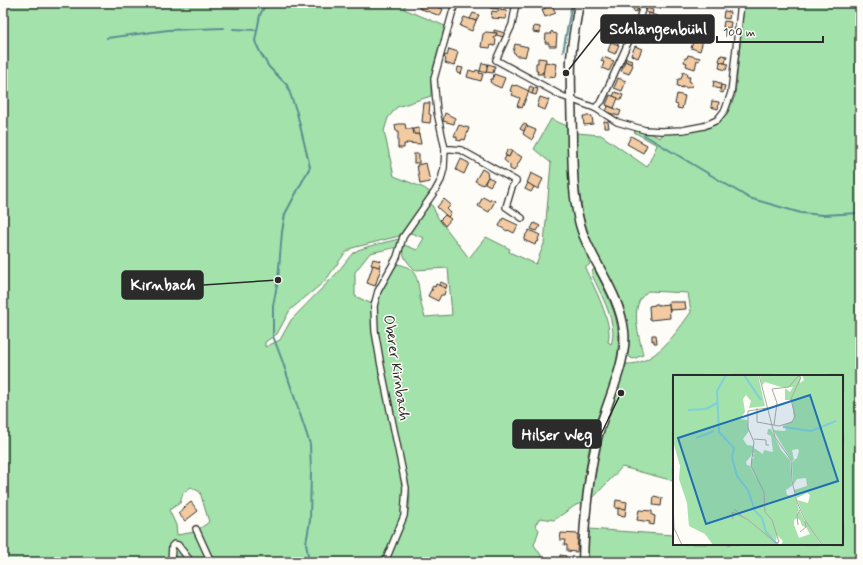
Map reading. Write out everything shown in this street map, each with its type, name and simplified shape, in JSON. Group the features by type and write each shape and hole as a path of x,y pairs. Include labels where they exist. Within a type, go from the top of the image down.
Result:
{"main road":[{"path":"579,3 571,60 573,179 578,215 583,234 617,303 624,332 624,346 621,364 597,438 593,458 587,498 582,562"}],"street":[{"name":"Oberer Kirnbach","path":"385,562 404,516 406,488 381,366 375,331 374,306 378,291 397,257 403,237 441,180 444,168 445,149 437,112 434,79 455,3"},
{"path":"516,3 512,25 496,60 562,96 572,98 595,108 617,122 645,130 662,132 704,126 717,120 725,110 731,93 742,3"},
{"path":"595,108 602,101 640,16 644,3"},
{"path":"445,149 452,148 461,150 516,181 512,187 506,207 522,218"},
{"path":"196,529 211,562"},
{"path":"171,562 172,546 174,544 178,545 191,562"}],"green space":[{"path":"3,3 407,3 404,9 445,26 431,76 431,96 397,107 388,118 384,131 394,176 424,188 431,193 399,236 352,248 345,253 325,281 290,310 277,334 265,342 265,347 280,340 291,320 336,274 352,254 358,250 370,246 399,239 400,241 398,247 370,253 355,272 355,296 372,304 403,484 403,509 400,524 383,562 3,562","holes":["191,487 200,492 209,522 195,532 177,535 176,525 169,510 180,503 183,493"]},
{"path":"744,3 860,3 860,562 586,562 589,529 673,535 673,545 843,545 843,375 673,375 673,481 622,467 591,500 601,439 626,364 646,360 655,354 672,338 691,312 688,293 648,291 641,298 638,304 636,318 643,355 633,359 628,356 629,338 625,317 612,283 593,248 583,216 578,181 576,133 601,135 647,167 657,145 634,132 637,130 648,132 660,138 663,133 690,132 705,128 722,120 735,96"},
{"path":"551,119 567,126 572,210 578,232 590,264 585,268 602,305 608,325 608,342 611,344 613,328 608,309 592,275 592,271 594,269 610,303 618,332 616,361 606,397 592,437 586,465 582,503 576,505 554,520 540,518 535,525 539,530 534,545 543,558 552,562 387,562 407,516 410,497 377,333 377,306 381,290 390,272 397,264 404,266 409,268 416,276 425,317 452,315 448,268 415,270 407,261 403,252 402,244 417,250 424,238 408,232 429,203 431,203 438,218 469,258 486,237 510,249 509,252 536,264 544,244 551,163 534,149"}],"building":[{"path":"421,3 436,3 435,6 443,9 440,16 419,8"},
{"path":"491,3 499,4 498,9 490,8"},
{"path":"653,3 661,3 660,8 652,6"},
{"path":"551,4 556,13 545,17 542,10"},
{"path":"635,4 639,5 636,12 633,11"},
{"path":"647,8 653,10 652,14 646,12"},
{"path":"498,10 507,11 506,19 491,18 492,11 498,12"},
{"path":"724,11 730,12 729,19 723,18"},
{"path":"473,13 479,15 476,21 470,19"},
{"path":"649,13 657,16 653,26 645,23"},
{"path":"464,17 476,21 472,31 460,26"},
{"path":"724,21 731,22 730,28 723,27"},
{"path":"534,26 540,27 540,33 533,32"},
{"path":"494,30 505,33 504,37 496,35 497,33 494,33"},
{"path":"552,31 553,33 557,34 556,46 549,46 549,43 545,43 546,34 551,34 550,33"},
{"path":"486,32 497,33 494,38 496,40 495,46 491,45 490,48 481,47 483,34"},
{"path":"695,37 703,40 700,51 691,48"},
{"path":"611,42 619,45 615,54 608,51"},
{"path":"515,44 528,47 525,57 516,56 513,52"},
{"path":"635,46 642,49 638,58 631,55"},
{"path":"449,49 458,52 454,66 445,63 446,59 444,57 445,55 447,56"},
{"path":"688,55 700,58 699,61 697,60 695,69 686,66 687,63 684,62"},
{"path":"721,55 727,56 725,63 719,61"},
{"path":"603,57 614,61 609,71 602,68 604,62 601,61"},
{"path":"538,58 546,59 544,73 542,72 542,74 537,74 538,71 536,71 536,63 538,63"},
{"path":"626,58 632,60 631,64 625,61"},
{"path":"625,61 633,65 629,74 621,71"},
{"path":"545,62 557,64 555,77 544,77"},
{"path":"720,62 728,64 726,70 719,68"},
{"path":"482,63 488,64 486,73 480,71"},
{"path":"488,64 495,66 493,73 486,72"},
{"path":"458,67 463,68 461,74 457,73"},
{"path":"469,70 475,72 476,70 480,71 479,73 483,74 481,81 467,77"},
{"path":"683,72 688,74 687,77 690,77 689,81 691,82 692,86 687,88 683,86 683,88 677,86 678,79 681,79"},
{"path":"494,74 505,78 501,88 490,82 491,79 493,79"},
{"path":"618,78 626,81 622,91 614,88"},
{"path":"714,81 720,83 720,89 713,87"},
{"path":"512,85 516,85 529,91 522,108 517,106 520,98 512,95 513,92 510,91"},
{"path":"721,85 725,86 723,93 720,92"},
{"path":"530,86 534,88 532,94 528,92"},
{"path":"534,88 538,89 536,95 532,94"},
{"path":"615,92 623,95 621,100 613,96"},
{"path":"677,94 685,96 682,109 677,108 678,105 675,104"},
{"path":"610,95 618,98 614,108 606,105"},
{"path":"540,97 549,100 545,110 537,107"},
{"path":"712,101 719,102 718,109 711,107"},
{"path":"424,103 430,103 430,123 422,122"},
{"path":"608,106 621,111 619,116 606,112"},
{"path":"445,113 455,118 454,124 443,121"},
{"path":"583,116 592,116 593,124 584,125"},
{"path":"604,121 608,122 609,128 604,128"},
{"path":"405,124 406,129 413,129 414,134 419,134 421,144 406,143 407,144 404,144 404,148 398,148 398,131 396,131 395,125"},
{"path":"523,124 527,125 524,131 520,129"},
{"path":"459,125 469,128 465,140 457,140 457,137 454,136"},
{"path":"526,126 536,130 532,140 523,134"},
{"path":"419,128 419,134 414,134 413,129"},
{"path":"631,136 647,145 643,153 627,144"},
{"path":"508,149 512,151 509,157 505,155"},
{"path":"512,151 522,157 514,171 510,169 510,165 504,160 506,156 509,157"},
{"path":"414,154 419,154 419,163 414,163"},
{"path":"461,159 469,163 464,174 456,170"},
{"path":"426,163 430,182 420,184 417,165"},
{"path":"482,169 487,172 488,177 483,185 475,181"},
{"path":"531,173 543,179 538,189 527,183"},
{"path":"488,177 494,180 490,186 485,183"},
{"path":"528,183 534,187 531,192 525,189"},
{"path":"483,197 490,201 491,199 495,201 489,212 478,206"},
{"path":"444,199 451,205 447,209 451,213 448,217 437,207"},
{"path":"445,215 451,219 445,226 440,220"},
{"path":"503,218 518,225 514,233 499,226"},
{"path":"534,223 540,226 537,231 531,229"},
{"path":"529,230 540,235 538,239 539,241 536,242 535,245 524,240"},
{"path":"373,259 381,261 379,267 371,265"},
{"path":"373,265 381,268 375,286 367,283"},
{"path":"441,282 447,285 446,288 439,285"},
{"path":"436,284 446,288 444,295 441,295 438,301 428,296 431,290 433,290 431,289 433,286 435,287"},
{"path":"668,302 685,302 686,309 670,310"},
{"path":"655,304 669,304 670,318 650,320 649,306"},
{"path":"652,335 656,335 657,343 654,343 654,340 652,341"},
{"path":"654,496 662,498 661,506 653,505"},
{"path":"616,500 627,502 626,509 615,508"},
{"path":"191,502 198,511 185,521 178,513"},
{"path":"618,508 626,509 625,516 618,515"},
{"path":"639,510 652,511 652,515 655,516 654,525 649,524 650,522 637,520"},
{"path":"561,533 578,534 577,552 567,551 567,545 564,545 565,540 560,540"},
{"path":"560,555 566,556 565,562 560,562"}],"waterway":[{"path":"266,3 260,15 255,41 269,67 287,85 297,113 310,167 285,214 278,280 273,306 273,336 310,444 310,521 306,543 309,562"},
{"path":"563,52 572,3"},
{"path":"107,38 168,30 224,28"},
{"path":"233,29 257,30"},
{"path":"644,135 749,198 801,213 823,215 860,213"}],"place":[{"name":"Schlangenbühl","path":"566,73"},
{"name":"Kirnbach","path":"278,280"},
{"name":"Hilser Weg","path":"621,393"}]}
